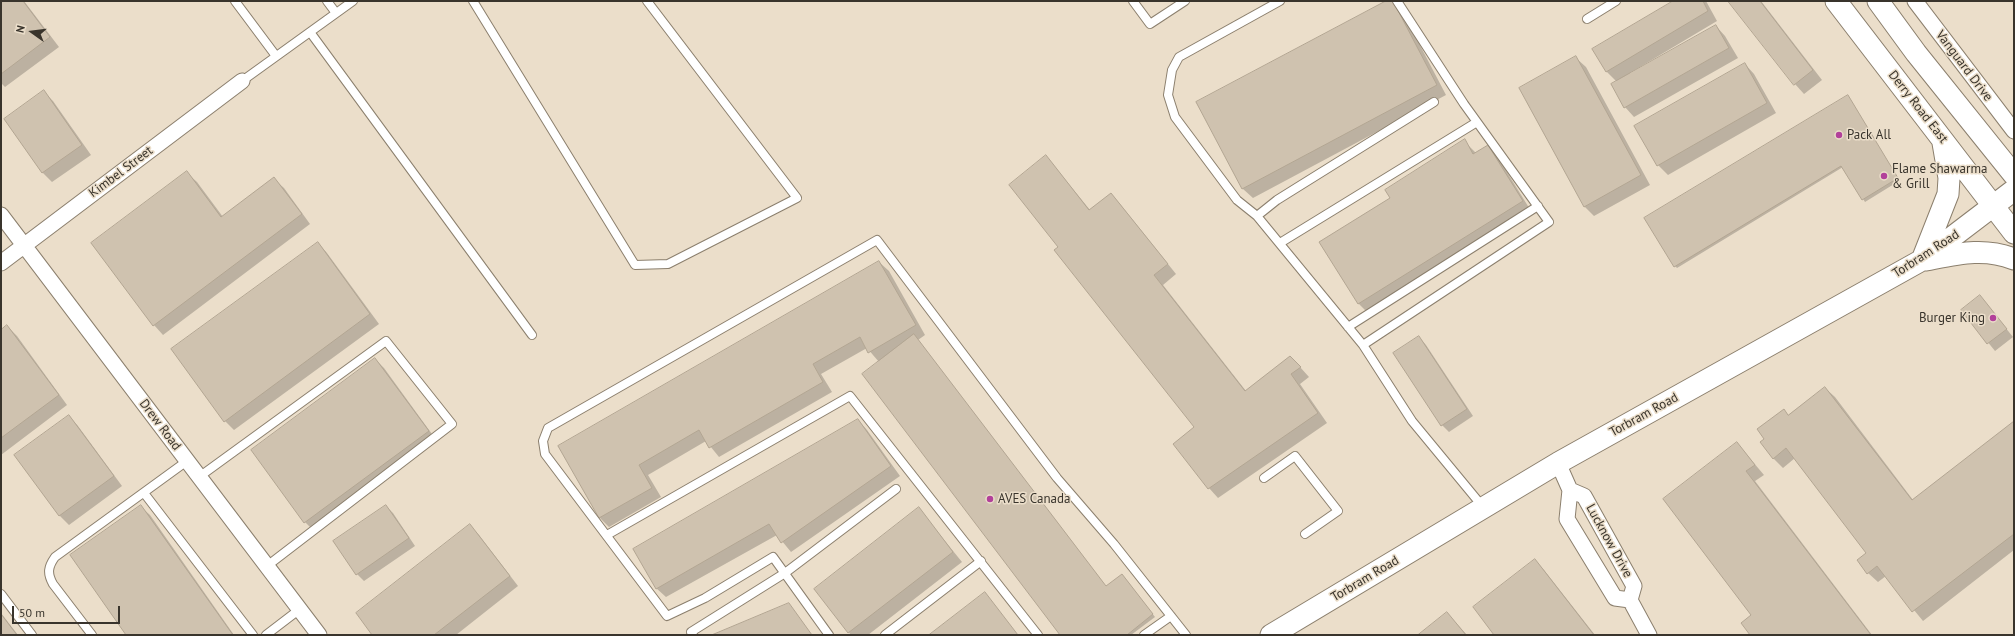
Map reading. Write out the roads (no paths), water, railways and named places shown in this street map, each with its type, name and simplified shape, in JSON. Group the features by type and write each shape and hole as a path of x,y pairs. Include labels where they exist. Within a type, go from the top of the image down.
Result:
{"main road":[{"name":"Derry Road East","path":"1836,1 2014,233"},
{"path":"1878,1 1916,53 2014,175"},
{"path":"1922,260 1948,194 1949,178 1942,139"},
{"name":"Torbram Road","path":"1271,635 1558,463 1922,260 1994,207 2014,190"},
{"path":"1922,260 1974,251 2004,255 2014,259"}],"street":[{"name":"Vanguard Drive","path":"1914,1 2014,131"},
{"name":"Kimbel Street","path":"1,263 242,81"},
{"name":"Drew Road","path":"1,215 319,635"},
{"name":"Lucknow Drive","path":"1558,463 1570,490 1567,519 1615,598 1630,600 1634,586 1584,496 1570,490"},
{"path":"1630,600 1649,635"}],"lane":[{"path":"235,1 276,56"},
{"path":"327,1 336,13"},
{"path":"242,81 353,1"},
{"path":"473,1 635,265 668,264 798,198 647,1"},
{"path":"1133,1 1150,24 1185,1"},
{"path":"1280,1 1180,57 1172,70 1168,95 1175,117 1237,200 1257,216 1363,345 1412,421 1483,508"},
{"path":"1363,345 1549,222 1477,122 1397,1"},
{"path":"1587,19 1616,1"},
{"path":"310,32 532,335"},
{"path":"1257,216 1277,200 1434,102"},
{"path":"1280,243 1477,122"},
{"path":"1348,327 1538,206"},
{"path":"829,635 773,556 705,598 667,616 545,454 544,441 548,428 877,240 1058,478 1114,544 1186,635"},
{"path":"199,477 386,341 452,424 267,566"},
{"path":"607,535 850,396 1038,635"},
{"path":"1264,478 1295,456 1338,511 1305,534"},
{"path":"92,635 53,584 48,575 49,566 55,557 187,461"},
{"path":"693,635 691,632 785,573 896,490"},
{"path":"144,492 253,635"},
{"path":"885,635 981,561"},
{"path":"1,594 32,635"},
{"path":"266,635 300,609"},
{"path":"1144,635 1171,616"}],"place":[{"name":"Pack All","path":"1839,135"},
{"name":"Flame Shawarma & Grill","path":"1884,176"},
{"name":"Burger King","path":"1993,318"},
{"name":"AVES Canada","path":"990,499"}]}
